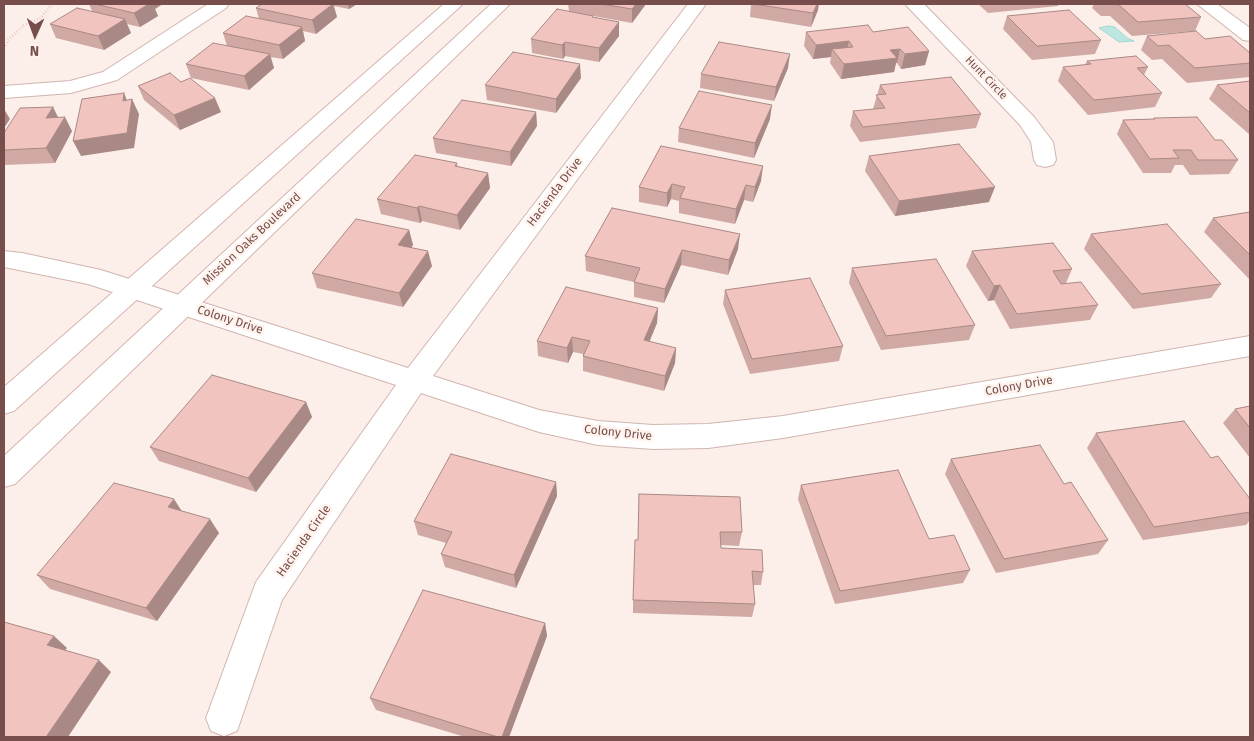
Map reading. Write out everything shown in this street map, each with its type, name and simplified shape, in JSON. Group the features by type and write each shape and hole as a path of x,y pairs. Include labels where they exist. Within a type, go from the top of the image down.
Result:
{"street":[{"path":"4,92 71,87 110,76 220,4"},
{"path":"4,403 454,4"},
{"name":"Mission Oaks Boulevard","path":"4,475 501,4"},
{"name":"Hacienda Drive","path":"415,380 697,4"},
{"name":"Hunt Circle","path":"914,4 1027,121 1042,142 1045,160"},
{"path":"1206,4 1250,36"},
{"name":"Colony Drive","path":"4,259 22,260 92,276 539,420 598,433 653,437 708,436 783,427 1250,346"},
{"name":"Hacienda Circle","path":"224,718 268,593 415,380"}],"path":[{"path":"4,48 8,40 24,26 41,18 52,4"}],"water":[{"path":"1115,27 1127,38 1134,41 1119,42 1099,28"}],"building":[{"path":"95,4 149,4 134,13"},
{"path":"262,4 333,4 312,20 256,8"},
{"path":"601,4 636,4 632,9"},
{"path":"753,4 817,4 813,13"},
{"path":"1118,4 1185,4 1201,17 1138,22"},
{"path":"77,8 125,19 98,36 50,24"},
{"path":"557,9 619,22 599,48 565,42 562,45 531,39"},
{"path":"1069,10 1101,40 1037,46 1007,16"},
{"path":"246,16 302,27 279,45 223,33"},
{"path":"868,25 873,32 908,27 929,51 905,54 900,49 890,50 897,58 844,64 832,49 853,47 849,41 816,45 806,32"},
{"path":"1196,31 1205,39 1230,36 1250,53 1250,63 1195,68 1169,45 1158,46 1147,36"},
{"path":"719,42 790,54 776,87 701,74"},
{"path":"213,43 270,54 244,76 186,64"},
{"path":"513,52 580,64 556,99 485,85"},
{"path":"1136,56 1148,67 1137,68 1162,93 1094,100 1063,67 1091,64 1087,61"},
{"path":"170,73 181,82 190,78 215,98 174,115 138,86"},
{"path":"951,77 981,114 863,127 853,111 885,108 876,95 886,94 880,85"},
{"path":"1250,81 1250,113 1217,85"},
{"path":"699,91 772,105 755,143 679,128"},
{"path":"124,93 123,101 132,99 127,133 73,141 82,99"},
{"path":"462,100 536,112 510,152 433,138"},
{"path":"53,107 46,118 65,117 46,148 4,150 4,133 20,108"},
{"path":"1197,117 1215,140 1222,140 1238,160 1198,160 1191,150 1173,150 1179,158 1150,159 1123,120 1154,118"},
{"path":"959,144 995,187 899,201 869,156"},
{"path":"661,146 763,166 755,187 746,185 736,209 680,198 685,187 672,184 667,193 639,187"},
{"path":"415,155 457,163 455,166 488,173 457,215 377,199"},
{"path":"612,208 740,234 729,260 682,250 665,289 634,282 640,268 585,256"},
{"path":"1250,212 1250,255 1213,218"},
{"path":"356,219 409,230 398,245 428,251 399,293 312,273"},
{"path":"1167,224 1221,284 1141,294 1091,234"},
{"path":"1053,243 1072,269 1053,271 1061,284 1081,282 1098,305 1017,314 1000,285 994,286 972,251"},
{"path":"936,259 975,325 886,336 852,268"},
{"path":"810,278 843,346 752,359 725,290"},
{"path":"566,287 658,308 644,340 676,348 665,376 583,356 590,341 572,337 567,348 537,341"},
{"path":"212,375 306,402 248,478 150,447"},
{"path":"1250,406 1250,428 1235,409"},
{"path":"1184,421 1211,458 1218,456 1250,499 1250,512 1154,527 1096,433"},
{"path":"1040,445 1064,484 1071,482 1108,540 1004,559 951,459"},
{"path":"451,454 556,482 514,575 441,554 452,532 414,521"},
{"path":"898,470 929,539 954,535 970,570 840,591 801,485"},
{"path":"114,483 174,499 168,507 210,519 146,608 37,575"},
{"path":"639,494 740,497 742,532 720,532 721,548 762,550 763,572 752,571 755,604 633,600 635,540 638,540"},
{"path":"423,590 545,623 502,737 370,698"},
{"path":"4,622 54,636 47,645 99,660 46,737 4,737"}]}
